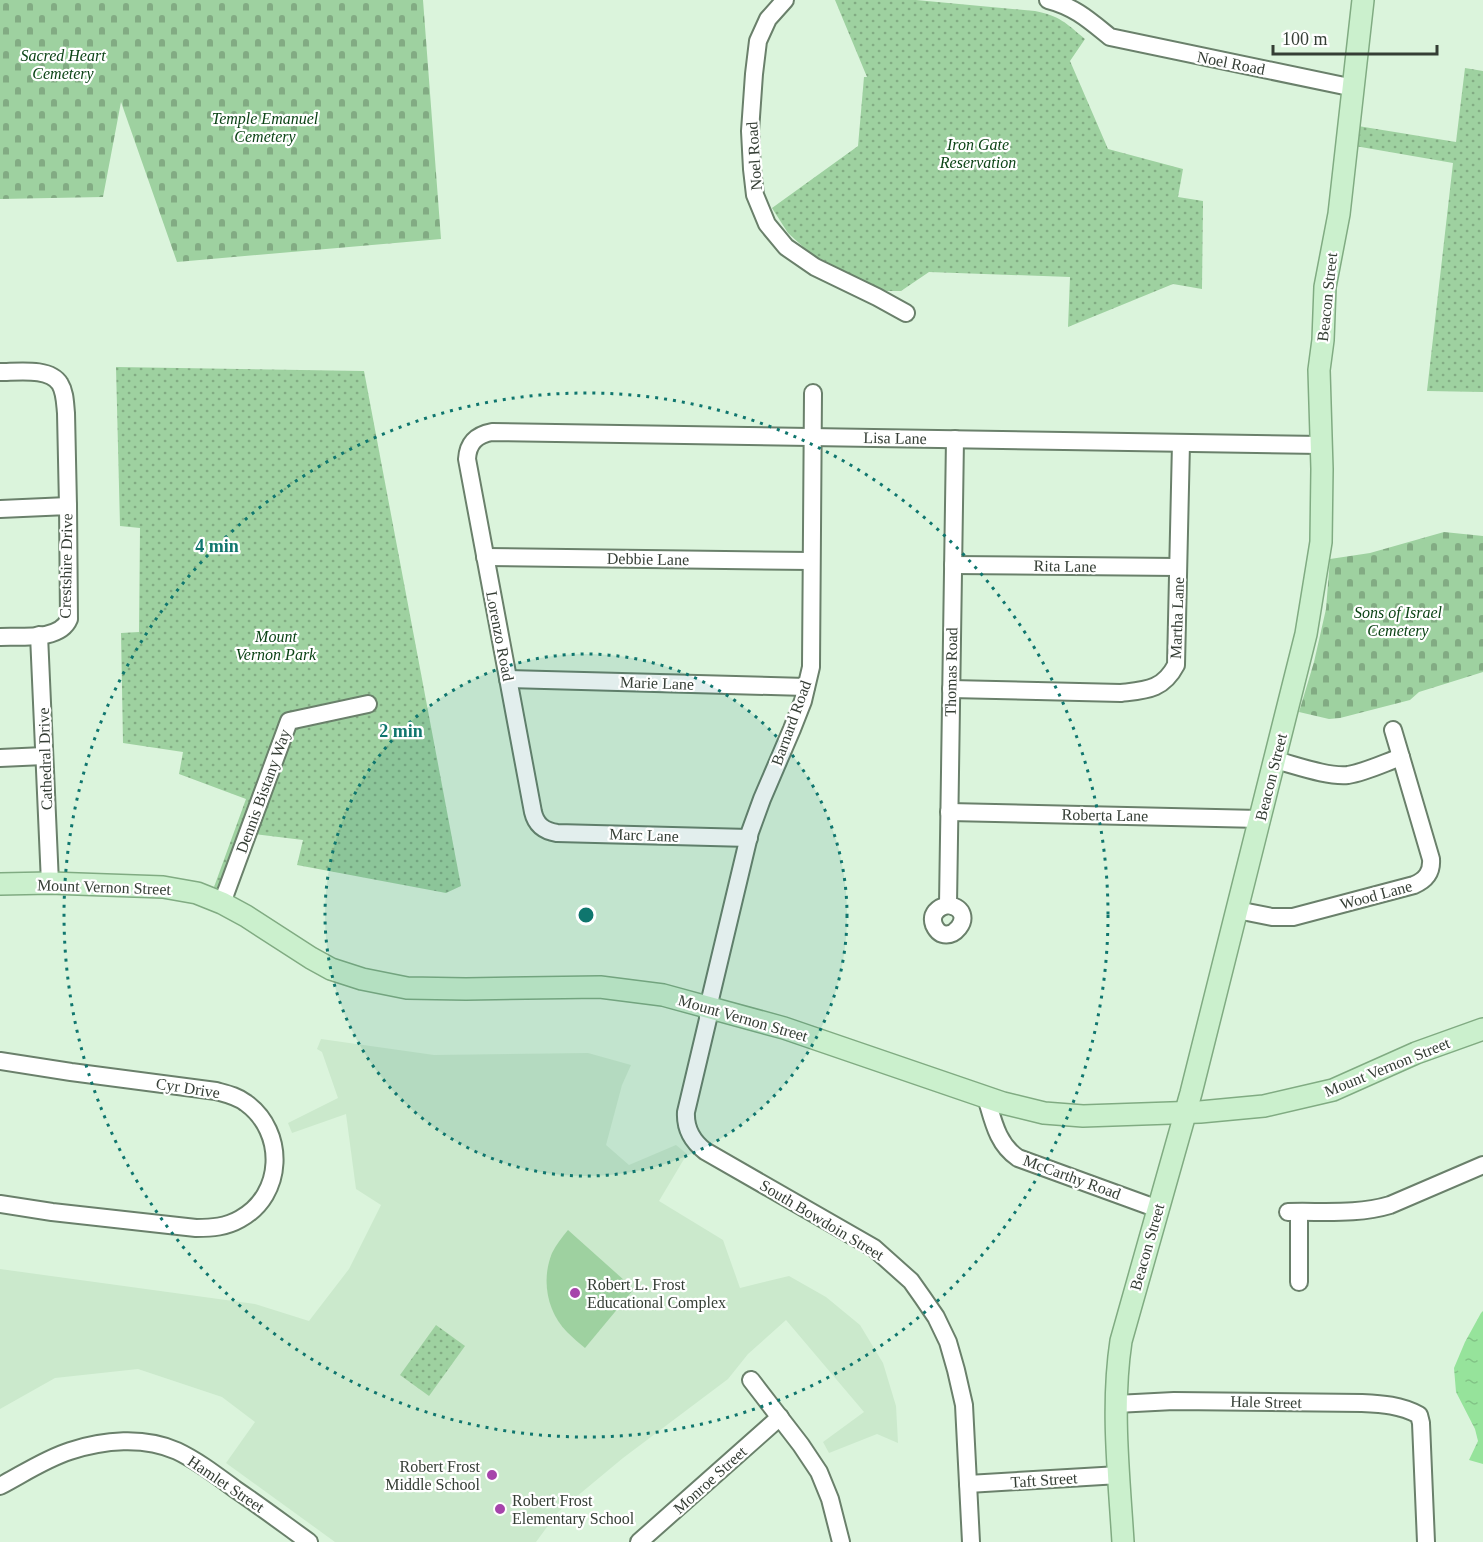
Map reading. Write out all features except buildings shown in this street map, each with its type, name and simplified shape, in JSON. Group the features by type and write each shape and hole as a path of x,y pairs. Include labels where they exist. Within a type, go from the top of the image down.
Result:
{"main road":[{"name":"Beacon Street","path":"1123,1542 1116,1404 1121,1341 1186,1112 1275,760 1306,634 1321,542 1319,370 1323,340 1325,288 1339,214 1363,0"},
{"name":"Mount Vernon Street","path":"0,884 50,883 163,887 197,893 246,916 331,969 362,979 407,988 600,987 663,995 783,1028 986,1097 1033,1111 1059,1114 1109,1116 1264,1106 1333,1090 1416,1053 1483,1029"}],"street":[{"name":"Noel Road","path":"785,0 768,19 758,41 750,130 755,195 767,224 786,248 814,267 906,313"},
{"name":"Noel Road","path":"1048,0 1064,4 1083,15 1110,37 1354,88"},
{"path":"0,372 36,372 52,375 60,384 66,412 68,506"},
{"name":"Barnard Road","path":"688,1127 685,1122 686,1112 708,1019 708,1008 749,838 762,799 792,729 811,667 813,393"},
{"name":"Lisa Lane","path":"472,442 479,436 492,432 1321,445"},
{"name":"Thomas Road","path":"948,905 955,439"},
{"name":"Lorenzo Road","path":"472,442 467,459 534,819 541,828"},
{"name":"Martha Lane","path":"951,689 1121,693 1141,690 1165,682 1176,665 1181,443"},
{"name":"Crestshire Drive","path":"0,509 68,506 69,618 62,629 52,634 0,637"},
{"name":"Debbie Lane","path":"485,557 811,561"},
{"name":"Rita Lane","path":"953,565 1178,567"},
{"name":"Cathedral Drive","path":"39,635 50,883"},
{"name":"Marie Lane","path":"508,679 806,687"},
{"name":"Dennis Bistany Way","path":"222,903 289,721 368,704"},
{"name":"Wood Lane","path":"1237,910 1272,917 1293,917 1414,885 1425,879 1430,872 1431,859 1393,730"},
{"path":"0,758 45,756"},
{"path":"1275,760 1341,775 1360,772 1401,757"},
{"name":"Roberta Lane","path":"949,812 1260,819"},
{"name":"Marc Lane","path":"541,828 557,833 749,838"},
{"name":"Cyr Drive","path":"0,1061 231,1095 245,1102 261,1118 272,1139 275,1154 275,1170 264,1198 241,1219 212,1228 63,1213 0,1204"},
{"name":"McCarthy Road","path":"986,1097 1007,1151 1018,1158 1158,1209"},
{"name":"South Bowdoin Street","path":"688,1127 696,1144 705,1151 874,1248 910,1281 936,1317 948,1342 964,1405 972,1542"},
{"path":"1299,1282 1294,1212 1351,1212 1378,1209 1483,1165"},
{"path":"751,1380 819,1472 830,1499 841,1542"},
{"name":"Hale Street","path":"1116,1404 1174,1401 1362,1403 1390,1404 1408,1409 1419,1414 1421,1423 1426,1542"},
{"name":"Monroe Street","path":"639,1542 780,1417"},
{"name":"Hamlet Street","path":"0,1486 68,1451 131,1441 156,1444 176,1451 200,1464 309,1542"},
{"name":"Taft Street","path":"968,1484 1119,1475"}],"shaded area":[{"name":"Robert L. Frost Educational Complex","path":"321,1039 434,1055 588,1053 631,1065 622,1085 606,1145 629,1165 676,1145 687,1154 659,1201 723,1240 740,1288 789,1276 826,1297 860,1325 883,1363 896,1406 898,1443 877,1434 829,1453 823,1442 864,1412 786,1320 748,1354 728,1379 623,1458 558,1512 536,1542 335,1542 226,1463 255,1422 222,1397 138,1369 55,1378 0,1409 0,1269 255,1304 309,1321 349,1269 381,1205 356,1189 346,1114 292,1133 288,1123 338,1098 322,1052 317,1049"}],"green space":[{"name":"Temple Emanuel Cemetery","path":"0,0 423,0 441,239 177,262 121,102 103,197 0,199"},
{"name":"Iron Gate Reservation","path":"835,0 916,0 1035,11 1051,15 1067,24 1085,39 1070,61 1108,149 1183,169 1178,197 1203,201 1202,289 1173,284 1068,327 1070,277 929,272 901,291 887,291 811,254 788,233 772,208 858,146 864,77 867,77"},
{"path":"1465,68 1483,71 1483,392 1427,391 1453,163 1355,146 1358,126 1456,142"},
{"name":"Mount Vernon Park","path":"116,367 364,371 461,886 446,893 297,865 303,840 254,834 234,898 214,887 246,799 179,774 183,752 123,743 121,633 139,632 140,528 120,526"},
{"name":"Sons of Israel Cemetery","path":"1444,532 1483,536 1483,672 1419,692 1410,700 1340,718 1329,719 1299,712 1314,662 1326,609 1330,559 1370,553"},
{"path":"568,1230 634,1289 585,1348 560,1324 548,1295 547,1274 552,1253"},
{"path":"436,1325 465,1346 429,1396 400,1375"}],"water":[{"path":"1483,1311 1483,1464 1469,1460 1478,1441 1475,1429 1456,1392 1454,1368 1465,1342"}],"place":[{"name":"Robert L. Frost Educational Complex","path":"575,1293"},
{"name":"Robert Frost Middle School","path":"492,1475"},
{"name":"Robert Frost Elementary School","path":"500,1509"}],"park label":[{"name":"Sacred Heart Cemetery","path":"63,64"}]}
